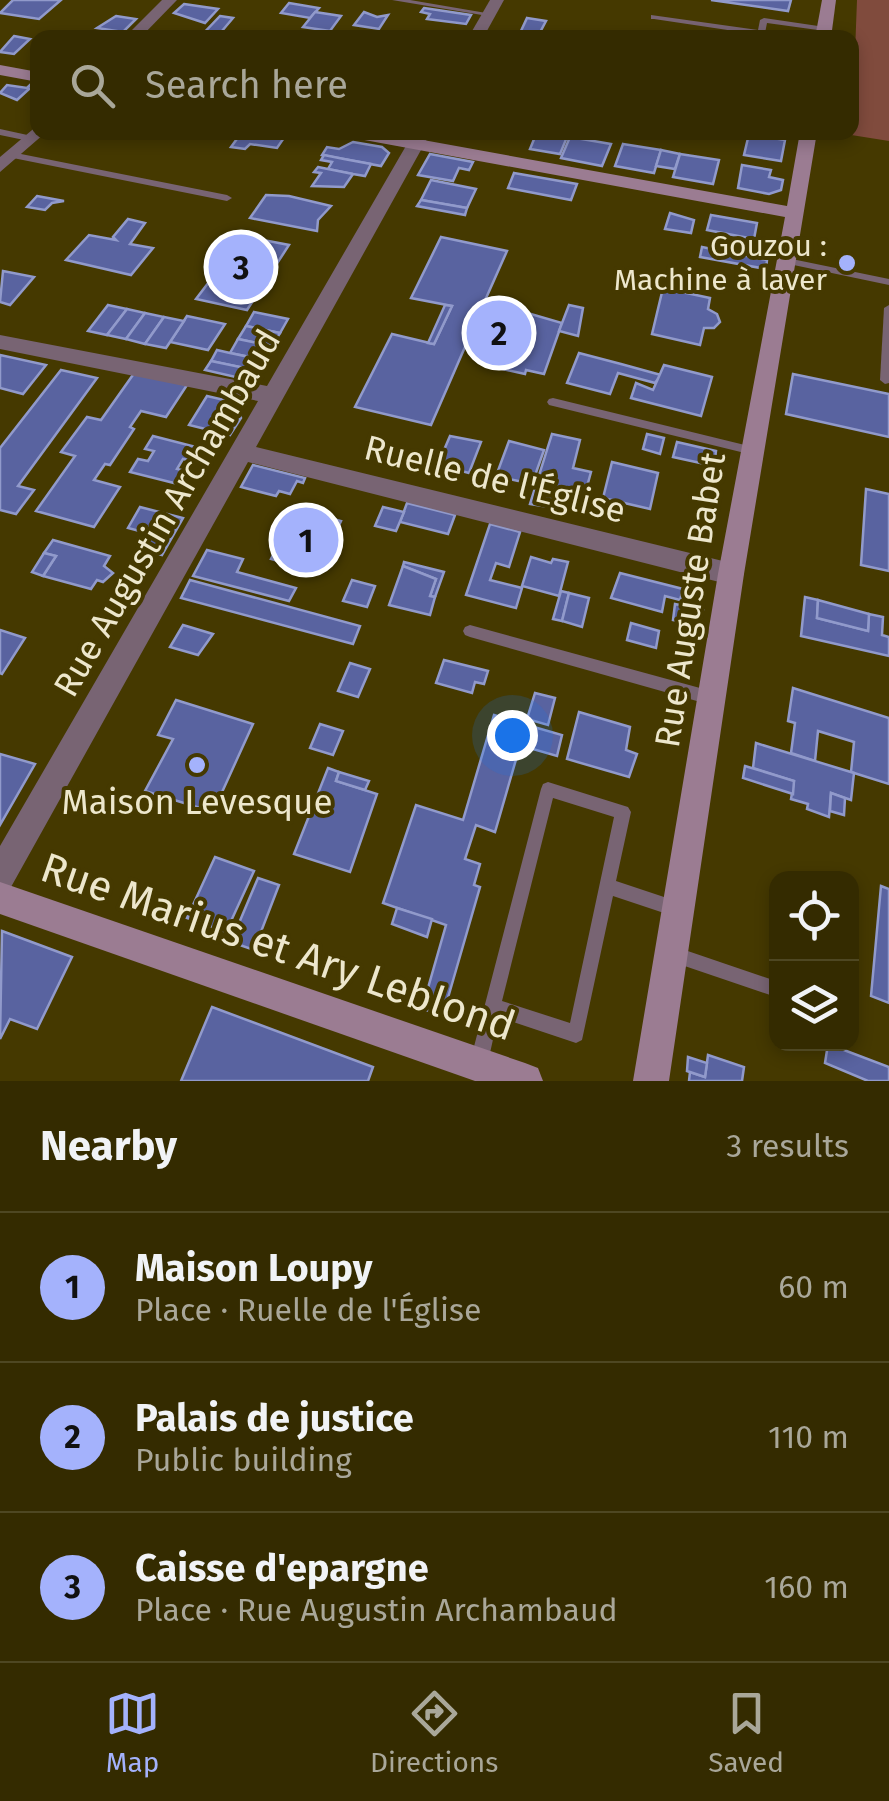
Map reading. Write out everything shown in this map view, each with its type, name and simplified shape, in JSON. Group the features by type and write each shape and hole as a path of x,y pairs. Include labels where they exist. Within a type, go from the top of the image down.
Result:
{"street":[{"path":"139,30 170,0"},
{"path":"824,30 829,0"},
{"path":"479,30 492,7"},
{"path":"0,70 30,76"},
{"path":"6,161 30,137"},
{"name":"Rue Augustin Archambaud","path":"0,876 418,140"},
{"path":"429,140 796,213"},
{"name":"Rue Auguste Babet","path":"651,1081 731,574 807,140"},
{"path":"0,342 274,396"},
{"name":"Ruelle de l'Église","path":"242,452 731,574"},
{"name":"Rue Marius et Ary Leblond","path":"0,898 526,1081"}],"lane":[{"path":"396,0 492,7"},
{"path":"654,17 741,30"},
{"path":"762,30 764,20 810,30"},
{"path":"0,132 30,134"},
{"path":"6,161 227,198"},
{"path":"787,262 889,282"},
{"path":"885,380 889,308"},
{"path":"553,402 753,451"},
{"path":"470,631 711,698"},
{"path":"478,1064 492,1006 548,789 622,812 576,1034 492,1006"},
{"path":"606,886 678,910"},
{"path":"671,953 769,987"}],"shaded area":[{"path":"857,0 889,0 889,141 859,136 859,30 856,30"}],"building":[{"path":"13,0 61,0 39,19 0,13"},
{"path":"711,0 791,0 788,11"},
{"path":"289,3 319,8 310,18 281,13"},
{"path":"184,4 218,9 205,23 174,13"},
{"path":"424,8 471,15 466,24 427,19 430,14 421,12"},
{"path":"315,12 341,16 331,30 303,27"},
{"path":"364,12 377,17 388,15 379,29 354,25"},
{"path":"116,16 136,19 125,30 97,28"},
{"path":"220,16 233,18 223,30 207,30"},
{"path":"527,18 546,21 541,30 521,30"},
{"path":"14,36 30,39 14,54 0,52"},
{"path":"7,85 30,85 17,100 0,93"},
{"path":"236,140 282,140 277,148 250,144 245,149 231,147"},
{"path":"534,140 566,140 560,154 530,149"},
{"path":"569,140 611,144 602,166 561,158"},
{"path":"748,140 785,140 781,161 744,155"},
{"path":"353,142 382,147 389,153 381,166 322,155 327,147 339,149"},
{"path":"623,144 661,150 654,173 615,166"},
{"path":"661,150 680,154 675,169 656,166"},
{"path":"430,154 473,162 469,170 459,168 453,181 418,175"},
{"path":"680,154 719,160 713,184 673,177"},
{"path":"324,155 371,164 365,176 353,174 328,169 332,162 321,160"},
{"path":"742,165 771,170 769,177 783,180 781,190 769,194 738,188"},
{"path":"318,167 353,174 344,187 312,186 321,173 314,172"},
{"path":"514,173 577,184 571,200 508,188"},
{"path":"431,180 476,189 467,208 421,200"},
{"path":"266,195 331,206 318,220 317,231 250,218"},
{"path":"37,196 64,201 52,203 45,210 27,207"},
{"path":"421,200 467,208 465,215 417,206"},
{"path":"670,213 694,220 691,233 665,229"},
{"path":"711,215 757,223 754,239 707,230"},
{"path":"128,219 145,223 130,244 153,248 131,275 66,260 89,235 116,240 113,237"},
{"path":"242,236 289,245 263,285 251,283 272,251 236,243"},
{"path":"441,237 507,251 479,314 494,318 498,309 515,313 517,310 562,323 544,374 494,367 495,363 478,358 481,350 465,347 431,425 355,407 392,334 434,344 452,306 411,298"},
{"path":"236,243 272,251 251,283 263,285 258,293 209,282"},
{"path":"702,247 767,260 766,269 700,257"},
{"path":"3,271 34,277 10,305 0,302"},
{"path":"209,282 258,293 247,310 196,299"},
{"path":"663,288 710,298 708,309 717,314 720,322 714,328 704,328 700,345 652,334"},
{"path":"108,305 127,309 107,335 88,331"},
{"path":"445,305 452,306 434,344 428,343"},
{"path":"569,305 583,308 578,336 559,331"},
{"path":"127,309 145,313 126,339 107,335"},
{"path":"254,312 288,319 280,333 246,326"},
{"path":"145,313 164,317 145,344 126,339"},
{"path":"187,316 225,324 208,350 170,342"},
{"path":"164,317 184,321 166,348 145,344"},
{"path":"246,326 280,333 272,346 238,339"},
{"path":"238,339 272,346 264,360 230,353"},
{"path":"217,350 264,360 257,373 249,376 245,368 211,361"},
{"path":"579,353 661,375 655,383 618,373 610,394 567,383"},
{"path":"0,355 46,365 23,394 0,388"},
{"path":"211,361 245,368 249,376 240,378 205,370"},
{"path":"664,365 712,377 701,416 631,398 636,383 653,390"},
{"path":"61,370 97,378 18,486 34,490 16,514 0,510 0,448"},
{"path":"135,372 187,385 166,417 141,411 110,465 105,464 94,480 120,487 94,527 36,511 75,456 61,452 87,417 101,420"},
{"path":"793,374 889,394 889,437 786,414"},
{"path":"207,396 233,402 241,418 230,435 189,425"},
{"path":"552,434 580,440 573,468 591,472 580,512 530,504"},
{"path":"647,434 664,438 660,454 643,449"},
{"path":"153,436 200,448 193,461 183,459 177,469 186,471 178,484 130,472 138,459 148,461 154,451 145,449"},
{"path":"450,436 481,442 469,473 450,468 448,474 435,471"},
{"path":"509,441 544,450 532,484 496,476"},
{"path":"677,442 716,451 714,466 673,457"},
{"path":"612,462 658,473 650,509 603,498"},
{"path":"253,465 305,478 303,483 297,481 290,494 279,491 276,496 241,487"},
{"path":"866,489 889,494 889,571 861,565"},
{"path":"407,503 455,515 448,534 400,522"},
{"path":"140,507 183,518 162,555 137,549 147,533 128,528"},
{"path":"383,507 404,512 396,531 375,526"},
{"path":"296,509 341,521 317,572 271,559"},
{"path":"490,524 520,532 509,567 496,563 490,580 522,588 516,608 466,595"},
{"path":"53,540 110,556 104,566 113,573 103,582 97,580 91,589 43,576 56,556 44,553"},
{"path":"207,550 243,559 237,572 296,588 289,601 193,576"},
{"path":"44,553 56,556 43,576 32,572"},
{"path":"531,557 551,563 553,559 568,562 559,596 522,586"},
{"path":"404,562 444,572 435,597 430,596 436,579 403,566"},
{"path":"403,566 436,579 430,596 435,597 430,615 389,605"},
{"path":"620,573 683,589 680,600 665,596 662,612 611,598"},
{"path":"190,580 360,626 353,644 181,598"},
{"path":"352,580 375,586 367,607 343,601"},
{"path":"561,591 569,593 562,621 553,619"},
{"path":"569,593 589,598 582,627 562,621"},
{"path":"805,597 818,600 817,618 868,631 869,614 883,617 882,635 889,637 889,656 801,636"},
{"path":"818,600 869,614 868,631 817,618"},
{"path":"675,604 703,610 699,626 673,620"},
{"path":"631,623 659,631 656,648 627,640"},
{"path":"183,625 213,634 198,655 170,647"},
{"path":"0,630 25,638 2,674 0,673"},
{"path":"444,660 488,671 484,684 475,682 472,693 436,683"},
{"path":"350,663 370,669 358,697 338,691"},
{"path":"793,688 889,718 889,784 851,772 854,742 818,731 815,761 791,753 795,723 788,721"},
{"path":"535,693 555,698 548,725 527,719"},
{"name":"Maison Levesque","path":"176,700 253,724 213,812 145,791 173,739 158,735"},
{"path":"579,712 630,727 626,750 637,754 629,777 567,759"},
{"path":"494,715 526,725 495,832 476,825 465,859 480,864 474,885 480,887 443,1015 422,1009 446,925 383,903 416,805 463,820"},
{"path":"320,724 343,731 333,755 310,748"},
{"path":"534,727 562,735 557,756 529,748"},
{"path":"756,743 854,773 851,800 831,793 829,817 807,809 808,804 791,799 794,781 753,768"},
{"path":"0,754 35,764 0,825"},
{"path":"745,766 794,781 793,794 743,778"},
{"path":"328,768 339,772 336,781 377,794 350,872 294,854"},
{"path":"339,772 369,781 365,790 336,781"},
{"path":"831,793 845,798 844,815 830,811"},
{"path":"215,857 254,871 226,932 187,918"},
{"path":"258,878 279,885 254,950 231,942"},
{"path":"881,886 889,889 889,1003 871,996"},
{"path":"397,908 432,919 427,937 392,924"},
{"path":"2,931 72,957 37,1029 10,1019 0,1039"},
{"path":"212,1007 373,1067 368,1081 181,1081"},
{"path":"827,1051 847,1051 889,1067 889,1081 868,1081 825,1063"},
{"path":"708,1055 744,1067 742,1081 689,1081 690,1072 705,1077"},
{"path":"688,1057 707,1063 705,1077 687,1071"}],"place":[{"name":"Gouzou : Machine à laver","path":"847,263"},
{"name":"Caisse d'epargne","path":"241,267"},
{"name":"Palais de justice","path":"499,333"},
{"name":"Maison Loupy","path":"306,540"},
{"name":"Maison Levesque","path":"197,765"}]}
